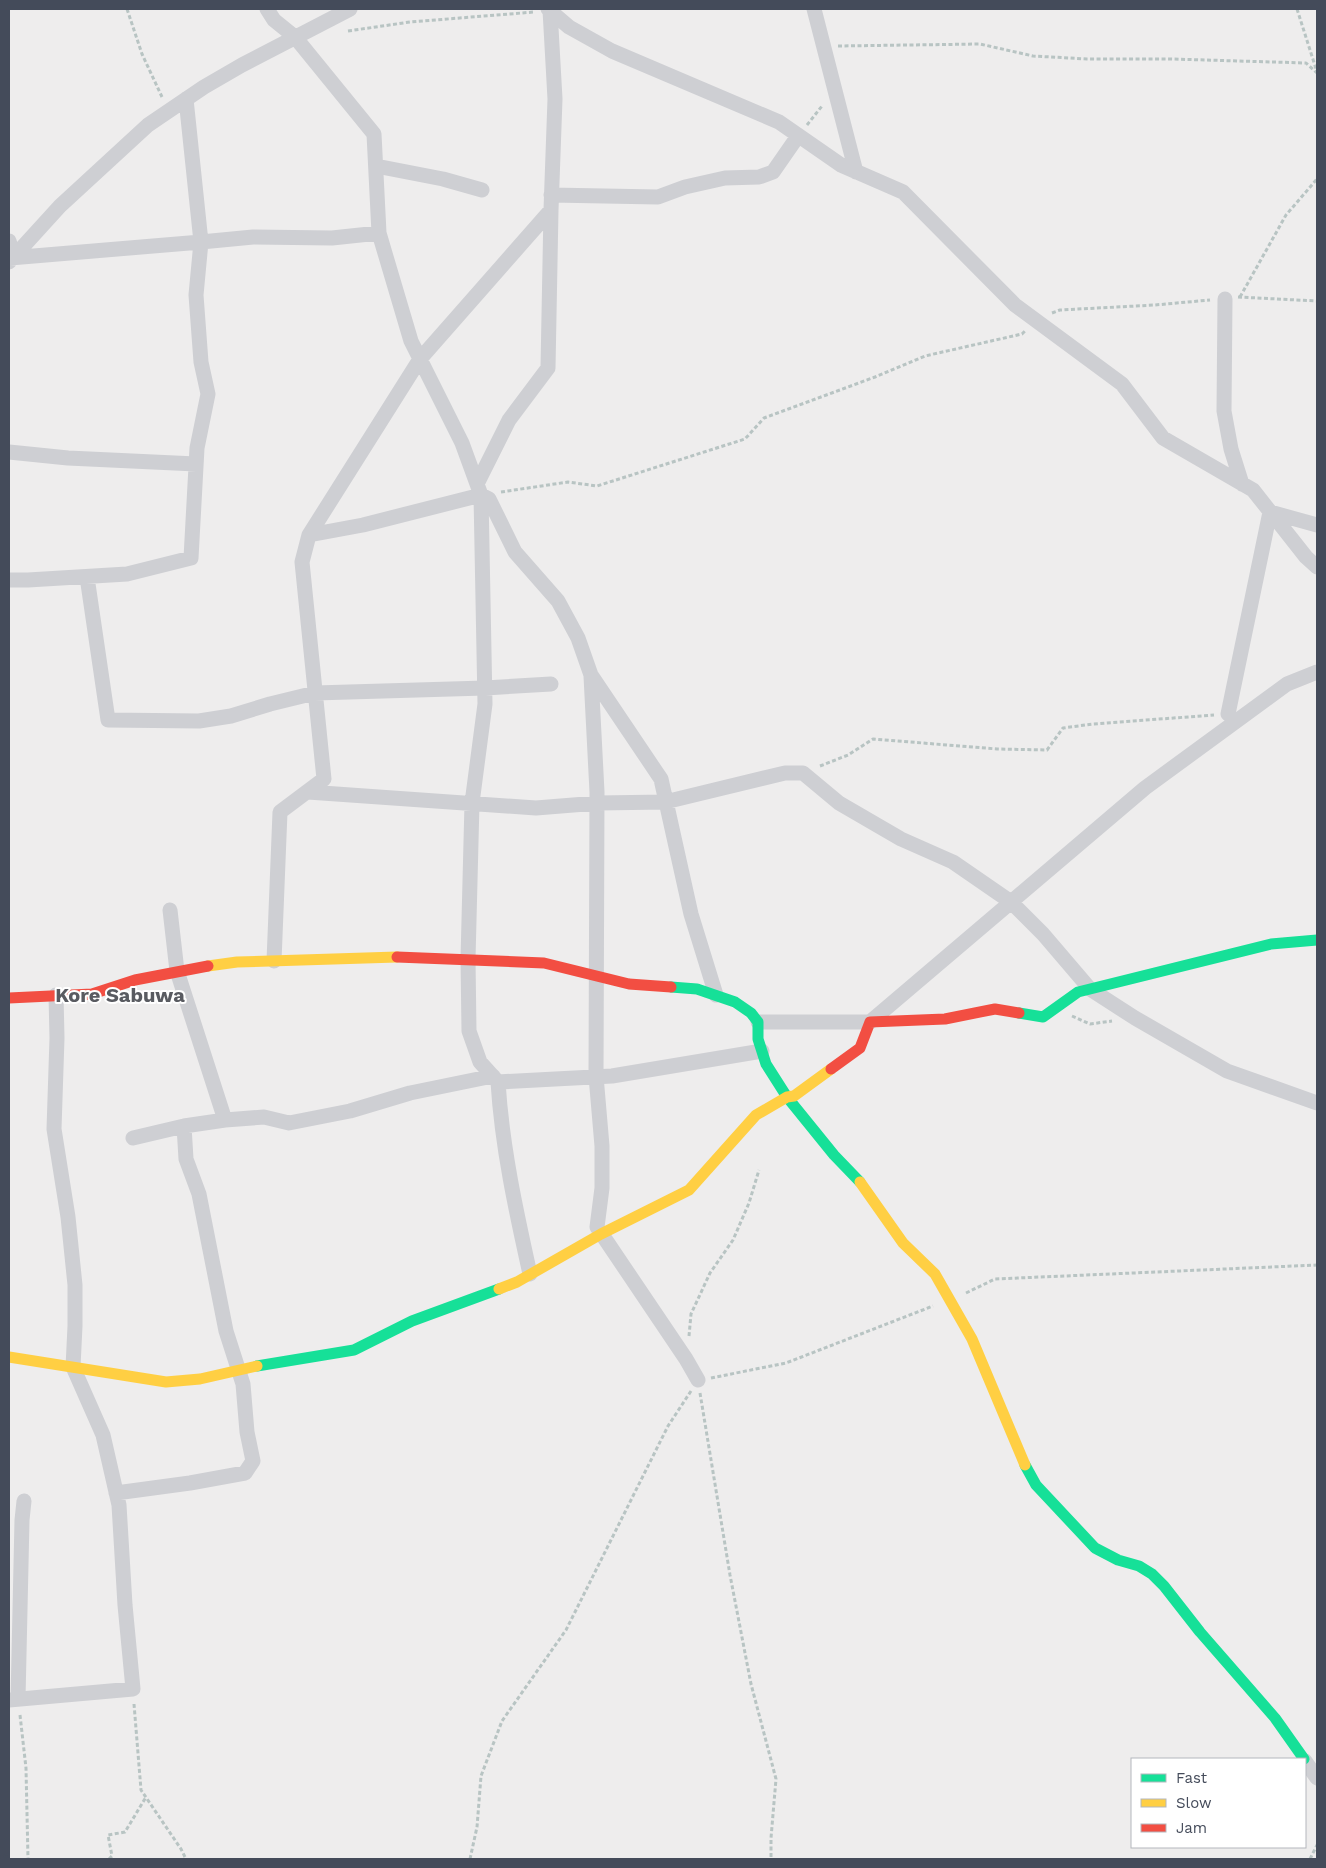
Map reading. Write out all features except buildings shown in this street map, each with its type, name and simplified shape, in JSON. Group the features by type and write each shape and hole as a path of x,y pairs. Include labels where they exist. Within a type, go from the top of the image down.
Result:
{"street":[{"path":"267,9 274,20 295,36 374,134 379,233 411,341 462,443 479,489 485,704 472,804 468,959 469,1031 480,1062 495,1079 513,1199 530,1274"},
{"path":"10,259 60,206 148,125 242,65 350,9"},
{"path":"549,9 570,26 612,51 779,122 841,165 904,192 1015,305 1122,384 1163,438 1253,490 1306,557 1317,567"},
{"path":"309,535 363,525 479,489 509,420 548,368 555,99 549,9"},
{"path":"814,9 856,172"},
{"path":"9,580 127,574 191,558 196,448 208,394 201,362 196,295 200,242 186,99"},
{"path":"274,961 280,812 324,779 302,562 309,535 420,359 551,203 658,197 685,187 724,178 759,177 773,172 798,136"},
{"path":"376,166 443,179 482,190"},
{"path":"10,259 253,237 332,238 379,233"},
{"path":"9,241 10,259"},
{"path":"1225,299 1224,410 1231,450 1242,484"},
{"path":"9,452 68,458 196,464"},
{"path":"479,489 489,499 515,552 558,601 578,638 591,675 662,780 665,802 691,914 716,995"},
{"path":"1270,512 1317,525"},
{"path":"1228,714 1270,512"},
{"path":"87,577 108,720 199,721 231,716 315,693 551,684"},
{"path":"9,1357 166,1382 200,1379 239,1369 354,1350 412,1321 517,1282 601,1234 689,1190 756,1115 787,1097 794,1096 860,1048 870,1022 1145,788 1287,684 1317,672"},
{"path":"591,675 598,803 596,1076 602,1146 602,1188 597,1227 686,1359 698,1380"},
{"path":"308,792 536,808 598,803 665,802 785,773 803,773 839,803 901,839 953,862 1011,902 1043,934 1090,989 1134,1018 1226,1071 1317,1103"},
{"path":"170,910 177,971 225,1120"},
{"path":"758,1022 870,1022 945,1019 995,1009 1043,1017 1078,992 1271,944 1317,940"},
{"path":"9,998 92,994 136,980 177,971 237,962 403,957 544,963 629,984 697,988 735,1002 750,1013 758,1022 758,1039 766,1064 787,1097 834,1155 858,1178 903,1243 935,1274 972,1339 1020,1456 1036,1486 1094,1548 1118,1560 1139,1566 1152,1574 1275,1718 1303,1758"},
{"path":"24,1501 14,1700 133,1689 125,1606 119,1505 103,1436 73,1367 75,1285 68,1217 54,1129 57,1038 56,995"},
{"path":"133,1138 184,1126 225,1120 264,1117 290,1123 350,1111 410,1093 495,1079 612,1076 762,1051"},
{"path":"116,1492 245,1474 253,1461 247,1432 243,1384 226,1331 199,1194 186,1159 184,1126"},
{"path":"1306,1763 1317,1778"}],"path":[{"path":"127,9 142,54 168,111"},
{"path":"348,31 410,22 549,9"},
{"path":"1297,9 1317,74"},
{"path":"824,46 980,44 1033,56 1078,59 1306,63 1317,74"},
{"path":"798,136 836,90"},
{"path":"1240,297 1286,215 1317,179"},
{"path":"479,489 568,482 597,486 745,439 764,418 875,377 925,356 1022,334 1035,320 1060,310 1155,306 1240,297 1317,301"},
{"path":"803,773 848,755 873,739 997,749 1047,750 1064,728 1093,724 1228,714"},
{"path":"1055,1009 1090,1024 1134,1018"},
{"path":"686,1359 691,1314 710,1273 733,1240 749,1203 759,1170"},
{"path":"470,1859 477,1827 481,1776 502,1721 566,1630 668,1426 698,1380 786,1363 950,1300 995,1279 1317,1265"},
{"path":"698,1380 730,1575 751,1684 776,1779 771,1859"},
{"path":"133,1689 141,1790 181,1848 186,1859"},
{"path":"14,1700 26,1768 28,1859"},
{"path":"109,1859 112,1856 108,1835 125,1832 146,1797"},
{"path":"1310,1859 1317,1845"}],"traffic: fast":[{"path":"1019,1013 1043,1017 1078,992 1271,944 1317,940"},
{"path":"671,987 697,989 735,1002 751,1013 758,1022 758,1039 766,1064 787,1097 834,1155 860,1182"},
{"path":"257,1366 354,1350 412,1321 499,1289"},
{"path":"1025,1465 1036,1485 1095,1548 1118,1560 1139,1566 1152,1574 1164,1586 1200,1632 1275,1718 1303,1758"}],"traffic: slow":[{"path":"208,966 237,962 397,957"},
{"path":"499,1289 517,1282 601,1234 689,1190 756,1115 787,1097 794,1096 831,1069"},
{"path":"860,1182 903,1243 935,1274 972,1339 1025,1465"},
{"path":"9,1357 166,1382 200,1379 257,1366"}],"traffic: jam":[{"path":"397,957 544,963 629,984 671,987"},
{"path":"9,998 92,994 135,980 208,966"},
{"path":"831,1069 860,1048 870,1022 945,1019 995,1009 1019,1013"}],"district":[{"name":"Kore Sabuwa","path":"120,995"}]}
